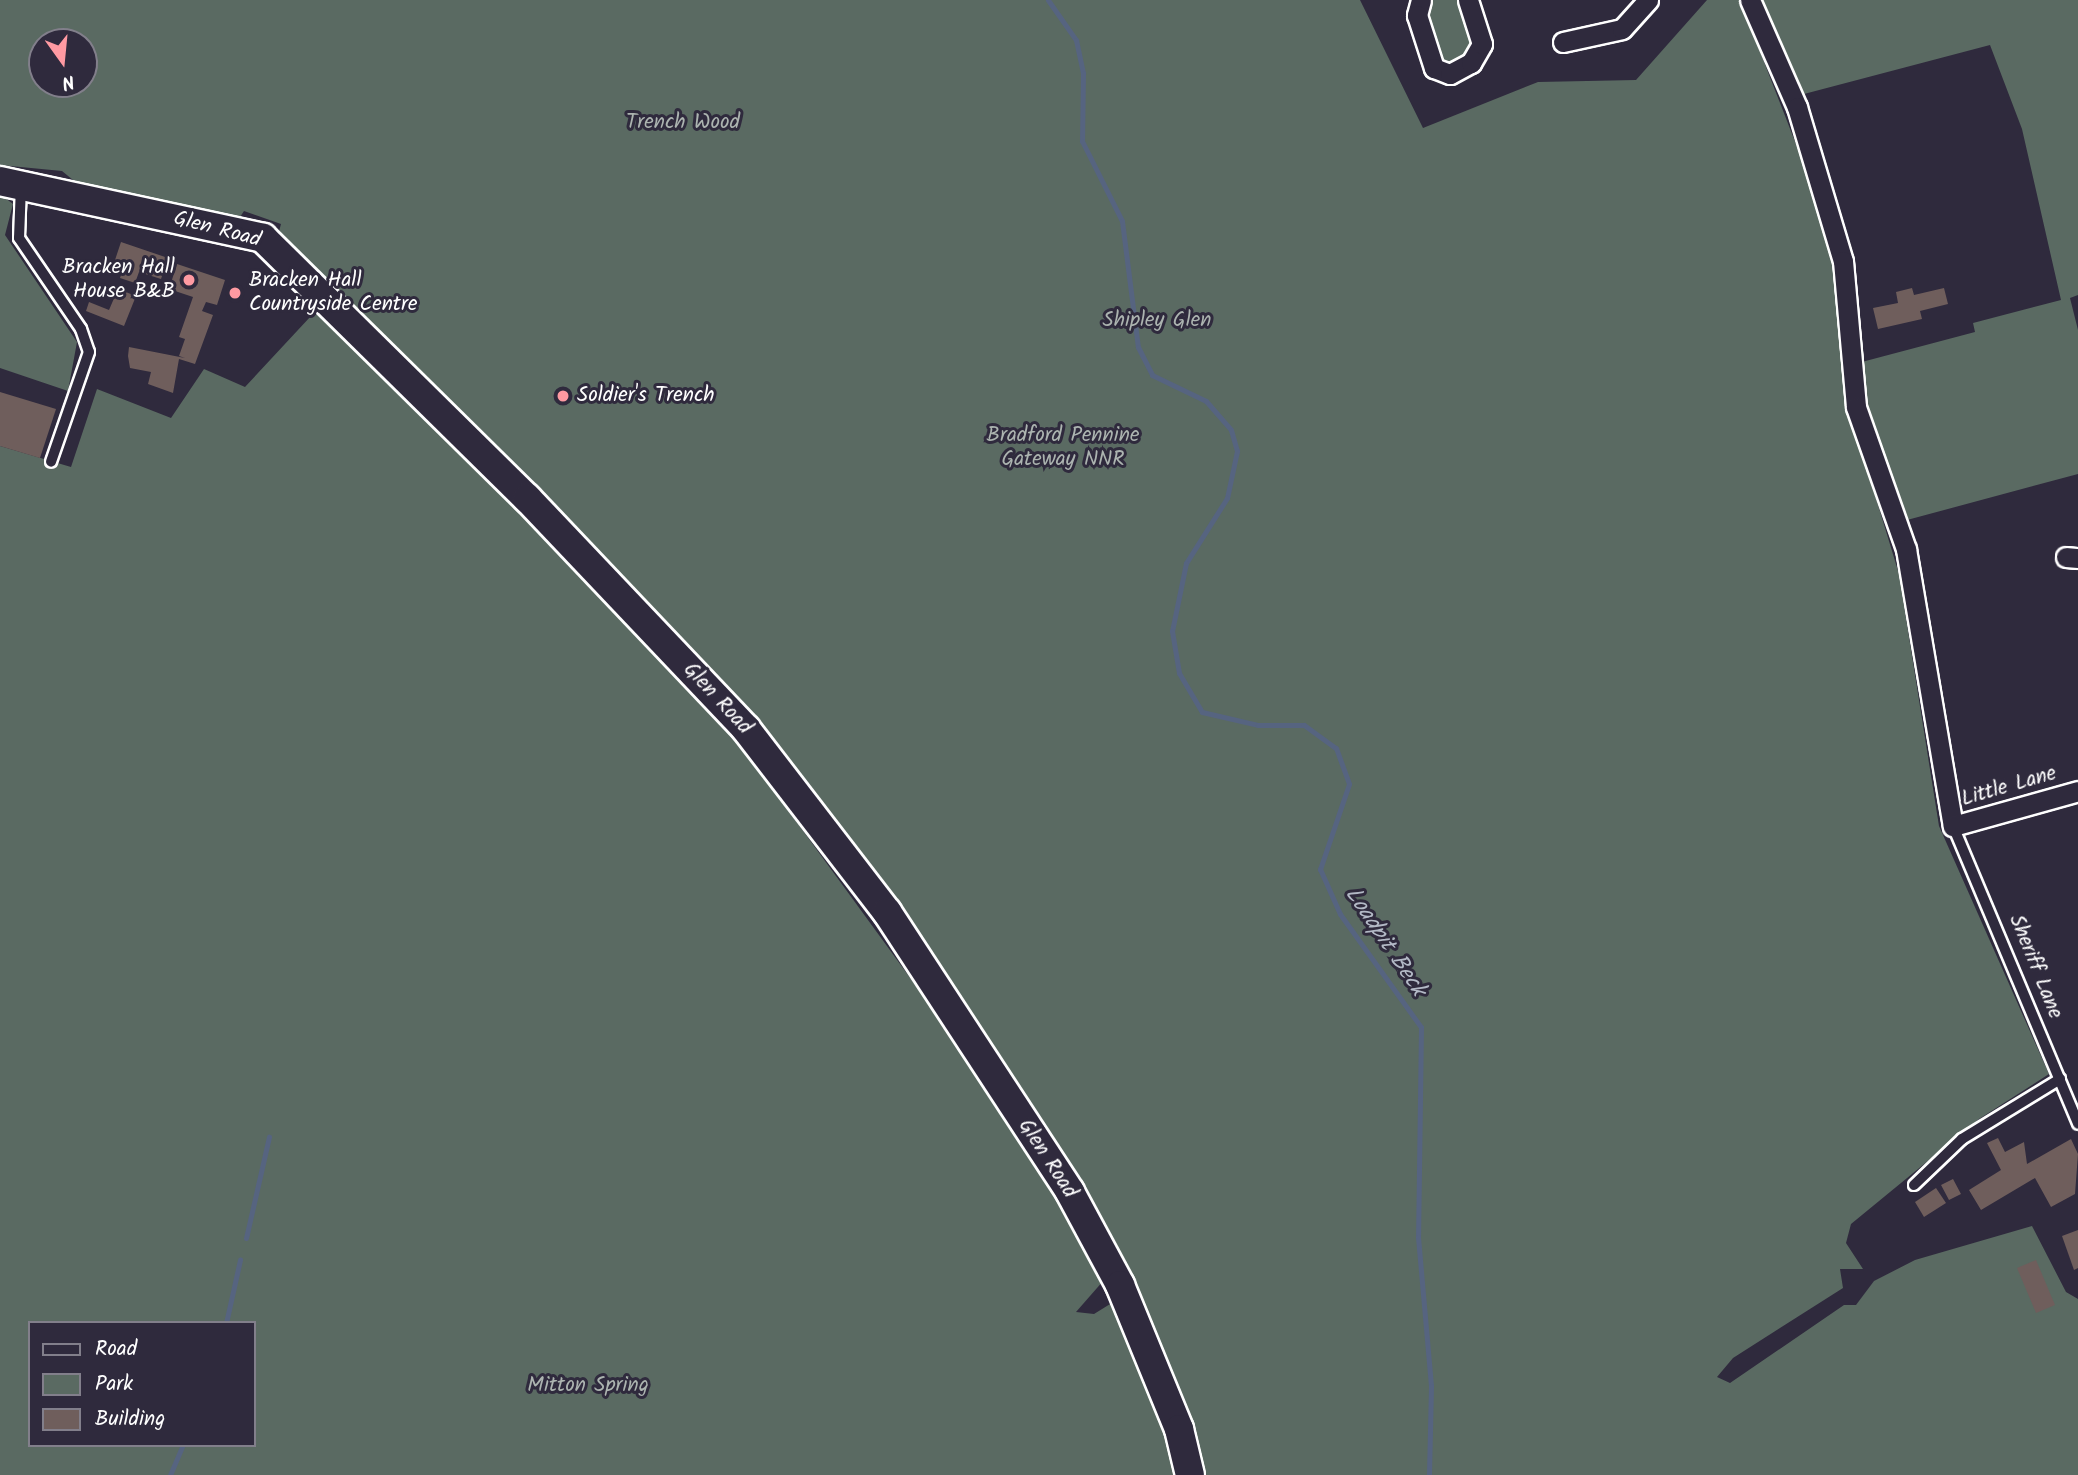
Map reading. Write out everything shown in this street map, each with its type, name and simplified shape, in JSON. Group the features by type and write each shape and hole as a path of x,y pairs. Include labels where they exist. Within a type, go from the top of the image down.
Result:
{"street":[{"path":"1421,0 1418,15 1434,68 1450,74 1471,63 1482,44 1468,0"},
{"path":"1749,0 1797,107 1843,261 1856,407 1909,562 1953,826"},
{"path":"1563,43 1622,29 1636,4"},
{"name":"Glen Road","path":"11,183 263,238 517,488 746,730 887,912 1070,1192 1120,1285 1179,1429 1190,1475"},
{"name":"Little Lane","path":"1953,826 2078,791"}],"lane":[{"path":"11,183 19,238 81,328 89,352 51,462"},
{"name":"Sheriff Lane","path":"1953,826 2078,1124"},
{"path":"1914,1185 1962,1139 2060,1079"}],"green space":[{"name":"Bradford Pennine Gateway NNR","path":"0,0 1360,0 1423,128 1538,82 1636,80 1707,0 1740,0 1829,229 1848,406 1899,574 1939,826 2049,1074 1979,1119 1851,1224 1846,1243 1863,1269 1840,1269 1843,1288 1733,1358 1717,1377 1730,1383 1844,1305 1856,1305 1874,1281 1915,1260 2032,1226 2066,1292 2078,1299 2078,1475 1197,1475 1144,1320 810,800 277,239 281,224 244,211 236,223 195,214 73,180 62,171 0,165"},
{"path":"1432,0 1460,0 1474,43 1467,60 1446,65 1437,58 1424,12"},
{"path":"1762,0 2078,0 2078,295 2070,298 2078,330 2078,474 1907,520 1865,411 1858,363 1975,332 1973,323 2061,300 2022,129 1990,45 1804,94"},
{"path":"0,194 13,204 5,235 77,342 68,391 0,368"},
{"name":"Mitton Spring","path":"328,312 539,520 747,754 986,1082 1104,1280 1076,1312 1094,1314 1115,1301 1141,1353 1180,1475 0,1475 0,446 71,467 97,389 171,418 204,369 245,387 311,316"}],"building":[{"path":"121,242 168,258 161,279 139,272 135,283 120,278 124,266 114,263"},
{"path":"177,264 225,280 217,305 206,302 202,311 213,315 195,364 179,359 173,393 148,384 151,372 130,368 128,356 129,347 185,358 179,356 185,339 179,337 193,297 169,289"},
{"path":"1912,288 1914,295 1944,288 1948,304 1920,311 1922,319 1878,329 1873,308 1898,303 1896,292"},
{"path":"118,289 136,296 124,326 86,311 89,302 109,310"},
{"path":"0,392 56,409 40,458 0,446"},
{"path":"1998,1138 2005,1152 2024,1142 2027,1164 2071,1139 2078,1154 2075,1194 2051,1207 2035,1178 1981,1210 1969,1190 2001,1170 1987,1143"},
{"path":"1953,1179 1961,1194 1949,1200 1941,1185"},
{"path":"1936,1188 1946,1203 1924,1217 1915,1202"},
{"path":"2078,1230 2078,1268 2074,1270 2062,1236"},
{"path":"2036,1260 2055,1305 2036,1313 2017,1268"}],"waterway":[{"name":"Loadpit Beck","path":"1048,0 1076,40 1083,73 1082,141 1122,221 1138,347 1152,375 1206,401 1231,430 1237,451 1227,498 1186,563 1172,631 1179,673 1202,712 1258,725 1304,725 1336,748 1349,784 1320,869 1340,914 1421,1027 1418,1237 1431,1386 1429,1475"},
{"path":"246,1238 269,1137"},
{"path":"226,1321 240,1260"},
{"path":"170,1475 182,1447"}],"place":[{"name":"Bracken Hall House B&B","path":"189,280"},
{"name":"Bracken Hall Countryside Centre","path":"235,293"},
{"name":"Soldier's Trench","path":"563,396"}],"park label":[{"name":"Trench Wood","path":"683,123"},
{"name":"Shipley Glen","path":"1157,321"}]}
